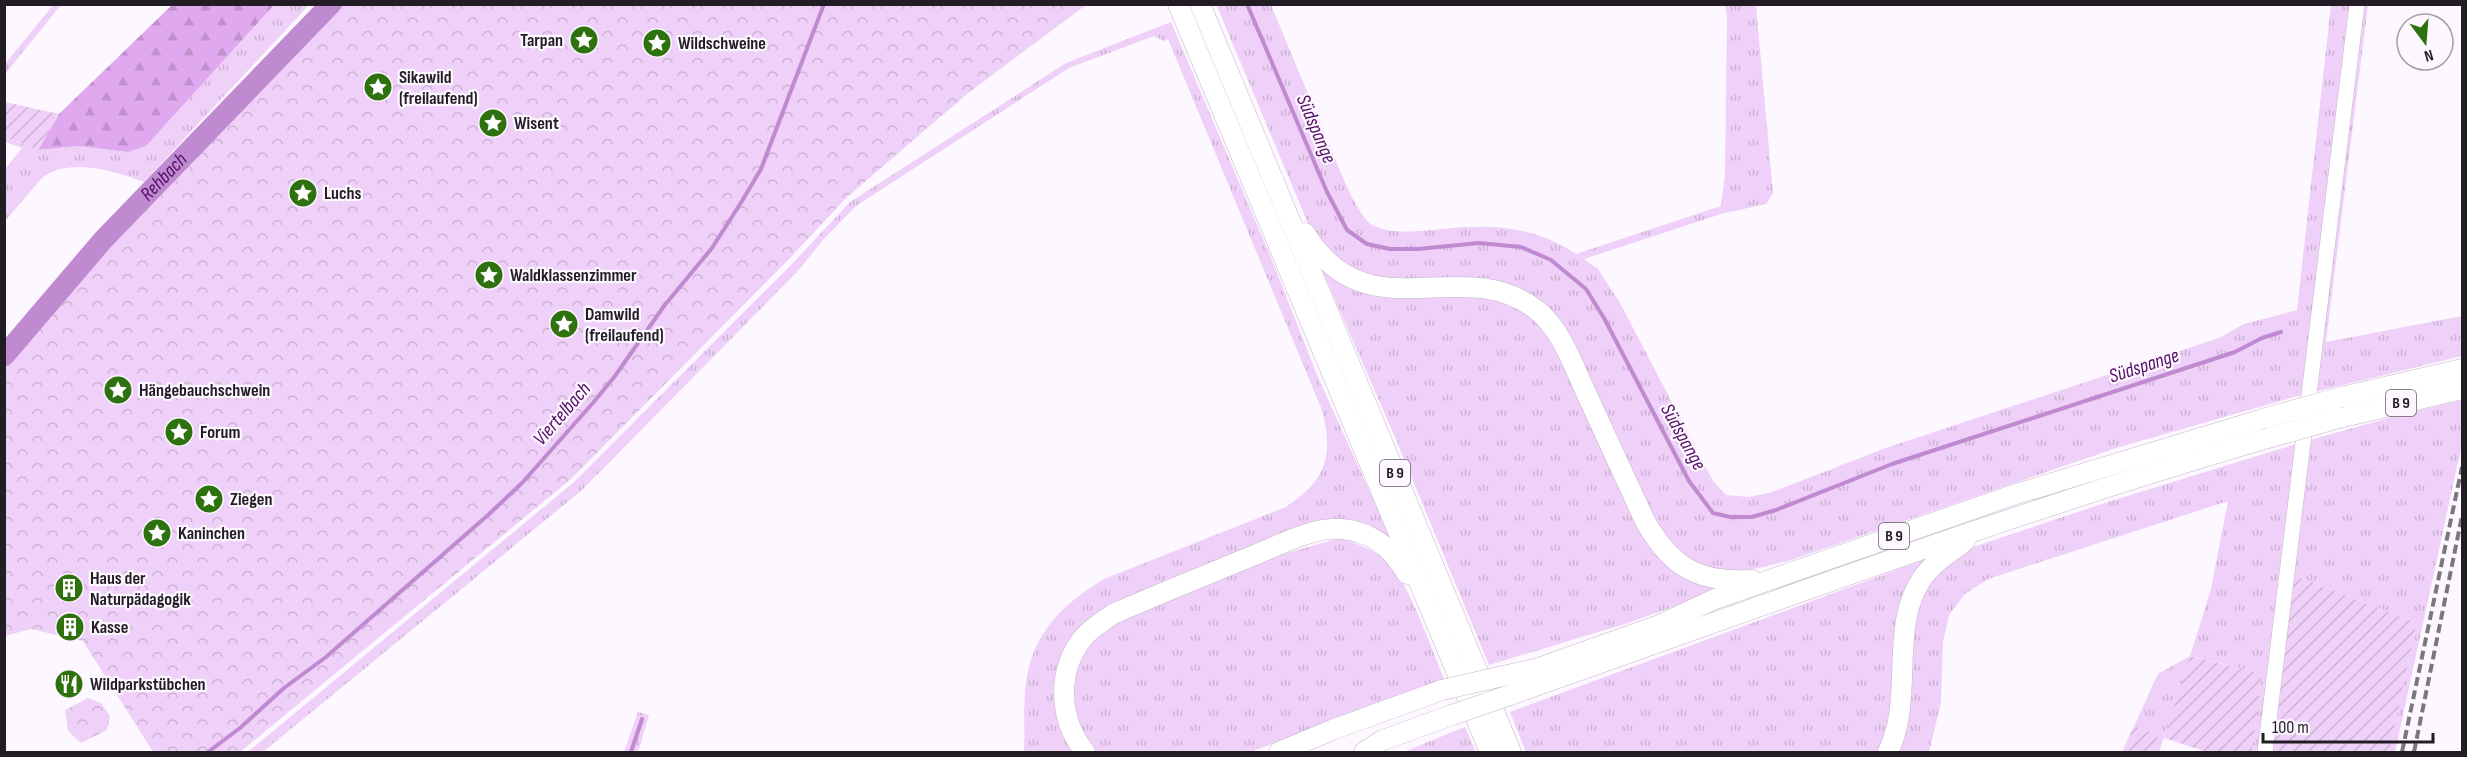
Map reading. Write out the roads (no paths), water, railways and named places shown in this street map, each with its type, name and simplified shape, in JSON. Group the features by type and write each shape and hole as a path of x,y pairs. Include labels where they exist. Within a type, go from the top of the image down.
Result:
{"highway":[{"name":"B 9","path":"1178,4 1490,753"},
{"name":"B 9","path":"1200,4 1511,753"},
{"path":"1280,194 1298,216 1306,234 1321,256 1329,265 1350,278 1362,283 1392,288 1488,289 1514,297 1539,312 1562,342 1645,521 1668,556 1688,570 1714,579 1730,581 1775,578"},
{"name":"B 9","path":"1775,578 2058,480 2342,397 2463,369"},
{"name":"B 9","path":"1364,753 1383,740 1982,528 2148,473 2339,418 2463,389"},
{"path":"1888,753 1898,727 1901,710 1905,633 1917,587 1935,563 1982,528"},
{"path":"1085,753 1075,737 1064,706 1065,681 1074,653 1093,628 1113,614 1175,588 1309,535 1340,529 1368,535 1389,550 1400,562 1431,612"},
{"path":"1279,753 1332,730 1442,690 1539,668 1657,626 1715,599 1775,578"}],"main road":[{"path":"2265,753 2357,4"}],"waterway":[{"name":"Rehbach","path":"4,356 103,240 331,4"},
{"name":"Viertelbach","path":"208,752 240,728 284,688 326,657 488,515 522,483 592,404 615,376 664,306 712,248 761,169 824,4"},
{"name":"Südspange","path":"1247,4 1327,192 1347,230 1367,244 1390,249 1418,249 1479,243 1521,247 1551,260 1586,289 1604,318 1689,481 1713,513 1730,517 1752,517 1776,510 1892,464 2235,352 2262,338 2281,332"},
{"path":"631,752 642,719"}],"railway":[{"path":"2402,752 2462,467"},
{"path":"2414,752 2462,516"}],"place":[{"name":"Tarpan","path":"584,40"},
{"name":"Wildschweine","path":"657,43"},
{"name":"Sikawild (freilaufend)","path":"378,87"},
{"name":"Wisent","path":"493,123"},
{"name":"Luchs","path":"303,193"},
{"name":"Waldklassenzimmer","path":"489,275"},
{"name":"Damwild (freilaufend)","path":"564,324"},
{"name":"Hängebauchschwein","path":"118,390"},
{"name":"Forum","path":"179,432"},
{"name":"Ziegen","path":"209,499"},
{"name":"Kaninchen","path":"157,533"},
{"name":"Haus der Naturpädagogik","path":"69,588"},
{"name":"Kasse","path":"70,627"},
{"name":"Wildparkstübchen","path":"69,684"}]}
